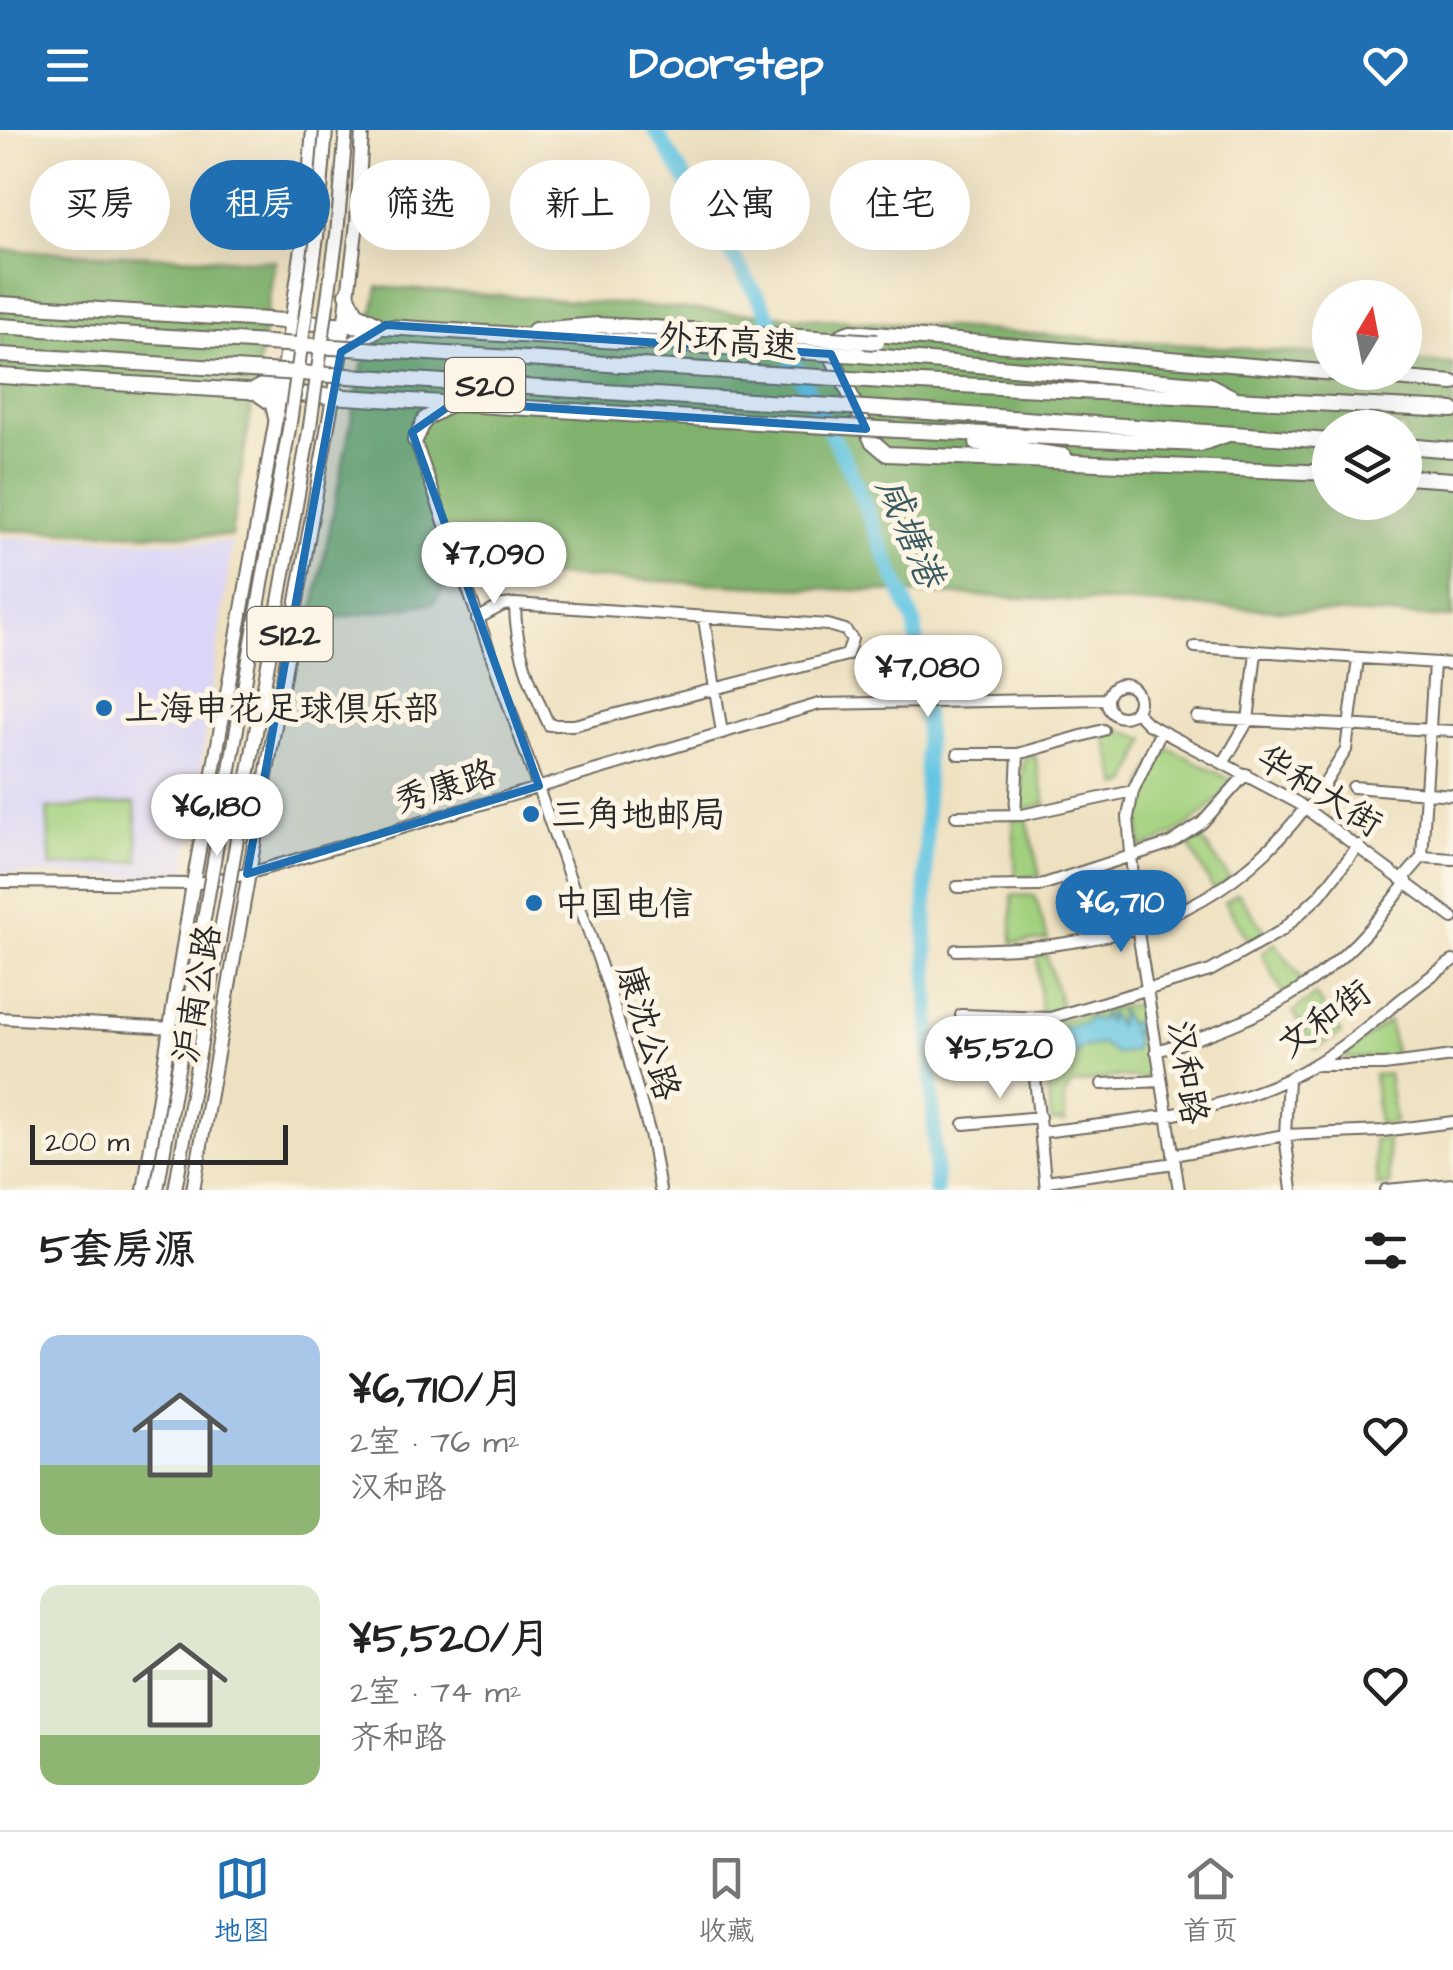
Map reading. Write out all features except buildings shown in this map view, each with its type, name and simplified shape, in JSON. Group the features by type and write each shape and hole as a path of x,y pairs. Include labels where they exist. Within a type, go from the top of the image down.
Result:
{"highway":[{"path":"347,294 356,313 386,325"},
{"path":"0,304 1038,368 1210,385 1238,401"},
{"path":"250,392 283,374 344,325"},
{"path":"280,396 386,325"},
{"path":"519,334 576,325 708,331 1000,347 1453,383"},
{"name":"外环高速","path":"0,326 900,382 1453,410"},
{"path":"1000,347 966,339 851,332 840,335 832,344 831,354 872,442 887,454 1312,472"},
{"path":"973,348 1038,368"},
{"name":"外环高速","path":"0,355 1312,440"},
{"path":"0,376 280,396 334,394 948,433 1200,444 1232,433"},
{"path":"250,392 269,399 276,418"},
{"path":"415,440 425,420 455,402"},
{"path":"948,433 974,443 1137,466"},
{"path":"1422,447 1453,450"},
{"path":"1422,478 1453,480"}],"main road":[{"name":"沪南公路","path":"144,1190 193,884 280,396 313,130"},
{"path":"157,1190 290,423 317,236 326,130"},
{"path":"174,1190 310,426 337,234 346,130"},
{"name":"沪南公路","path":"193,1190 341,352 362,130"}],"street":[{"name":"康沈公路","path":"415,440 609,989 652,1138 660,1190"},
{"path":"477,619 503,605 515,604 828,626 845,630 852,639 848,656 574,724 549,725 528,681 515,630 515,604"},
{"path":"704,619 722,733"},
{"path":"1195,647 1453,664"},
{"path":"1224,762 1248,721 1256,652"},
{"path":"956,950 1042,949 1137,926 1182,911 1235,881 1276,846 1346,750 1358,660"},
{"path":"1156,1050 1221,1032 1293,997 1333,968 1371,932 1422,857 1434,663"},
{"path":"1117,686 1131,686 1140,698 1136,712 1116,716 1107,698 1117,686"},
{"name":"秀康路","path":"0,882 193,884 248,874 819,704 1107,698"},
{"name":"华和大街","path":"1136,712 1148,724 1306,809 1453,918"},
{"path":"1197,717 1453,732"},
{"path":"958,754 1018,754 1103,730"},
{"name":"汉和路","path":"1162,731 1128,806 1137,926 1179,1190"},
{"path":"1015,815 1018,754"},
{"path":"957,887 1038,886 1171,843 1202,823 1246,774"},
{"path":"1353,787 1453,795"},
{"path":"956,816 1015,815 1133,791"},
{"path":"962,1016 1050,1018 1210,971 1282,931 1320,895 1358,846"},
{"path":"1422,857 1453,859"},
{"name":"文和街","path":"1042,1132 1167,1117 1288,1080 1314,1065 1410,989 1453,961"},
{"path":"0,1018 172,1028"},
{"path":"962,1058 1033,1056 1046,1186 1284,1135 1383,1131 1453,1122"},
{"path":"1314,1065 1384,1065 1453,1056"},
{"path":"1288,1080 1284,1135 1292,1190"},
{"path":"1102,1084 1161,1082"},
{"path":"964,1124 1040,1117"},
{"path":"1386,1190 1453,1184"}],"highlighted area":[{"path":"386,325 831,354 866,429 455,402 412,432 539,786 247,874 341,352"}],"shaded area":[{"name":"上海申花足球俱乐部","path":"0,537 232,543 185,878 0,873"}],"green space":[{"path":"0,250 275,261 231,536 0,530"},
{"path":"378,287 1312,354 1312,390 1422,390 1422,362 1453,364 1453,618 484,573 447,585 433,603 311,622"},
{"path":"1110,725 1146,740 1128,783 1119,786 1105,735"},
{"path":"1171,749 1235,782 1192,822 1141,848 1146,779 1160,756"},
{"path":"1035,755 1046,804 1020,810 1024,758"},
{"path":"135,803 139,861 51,867 47,809"},
{"path":"1027,819 1040,876 1016,878 1013,820"},
{"path":"1200,837 1230,879 1214,891 1188,843"},
{"path":"1238,893 1267,934 1251,945 1225,902"},
{"path":"1012,895 1035,896 1048,940 1012,943"},
{"path":"1275,943 1304,982 1283,994 1262,953"},
{"path":"1046,954 1062,1010 1041,1014 1037,955"},
{"path":"1315,995 1341,1033 1316,1049 1293,1012"},
{"path":"1141,1003 1150,1079 1114,1077 1071,1085 1064,1098 1065,1122 1051,1121 1046,1067 1029,1048 1029,1026"},
{"path":"1389,1021 1396,1058 1346,1059 1346,1053"},
{"path":"1388,1074 1395,1123 1378,1125 1374,1075"},
{"path":"1374,1139 1387,1139 1390,1185 1377,1186"}],"water":[{"path":"1120,1011 1129,1025 1137,1020 1137,1032 1131,1031 1136,1039 1133,1051 1116,1054 1101,1044 1080,1049 1074,1057 1058,1054 1058,1028 1086,1023 1088,1018 1100,1020 1103,1014 1107,1021 1109,1013 1118,1026"}],"waterway":[{"name":"咸塘港","path":"655,130 761,302 848,466 915,625 926,728 926,921 936,1190"}],"place":[{"name":"上海申花足球俱乐部","path":"104,708"},
{"name":"三角地邮局","path":"531,814"},
{"name":"中国电信","path":"534,903"}]}
